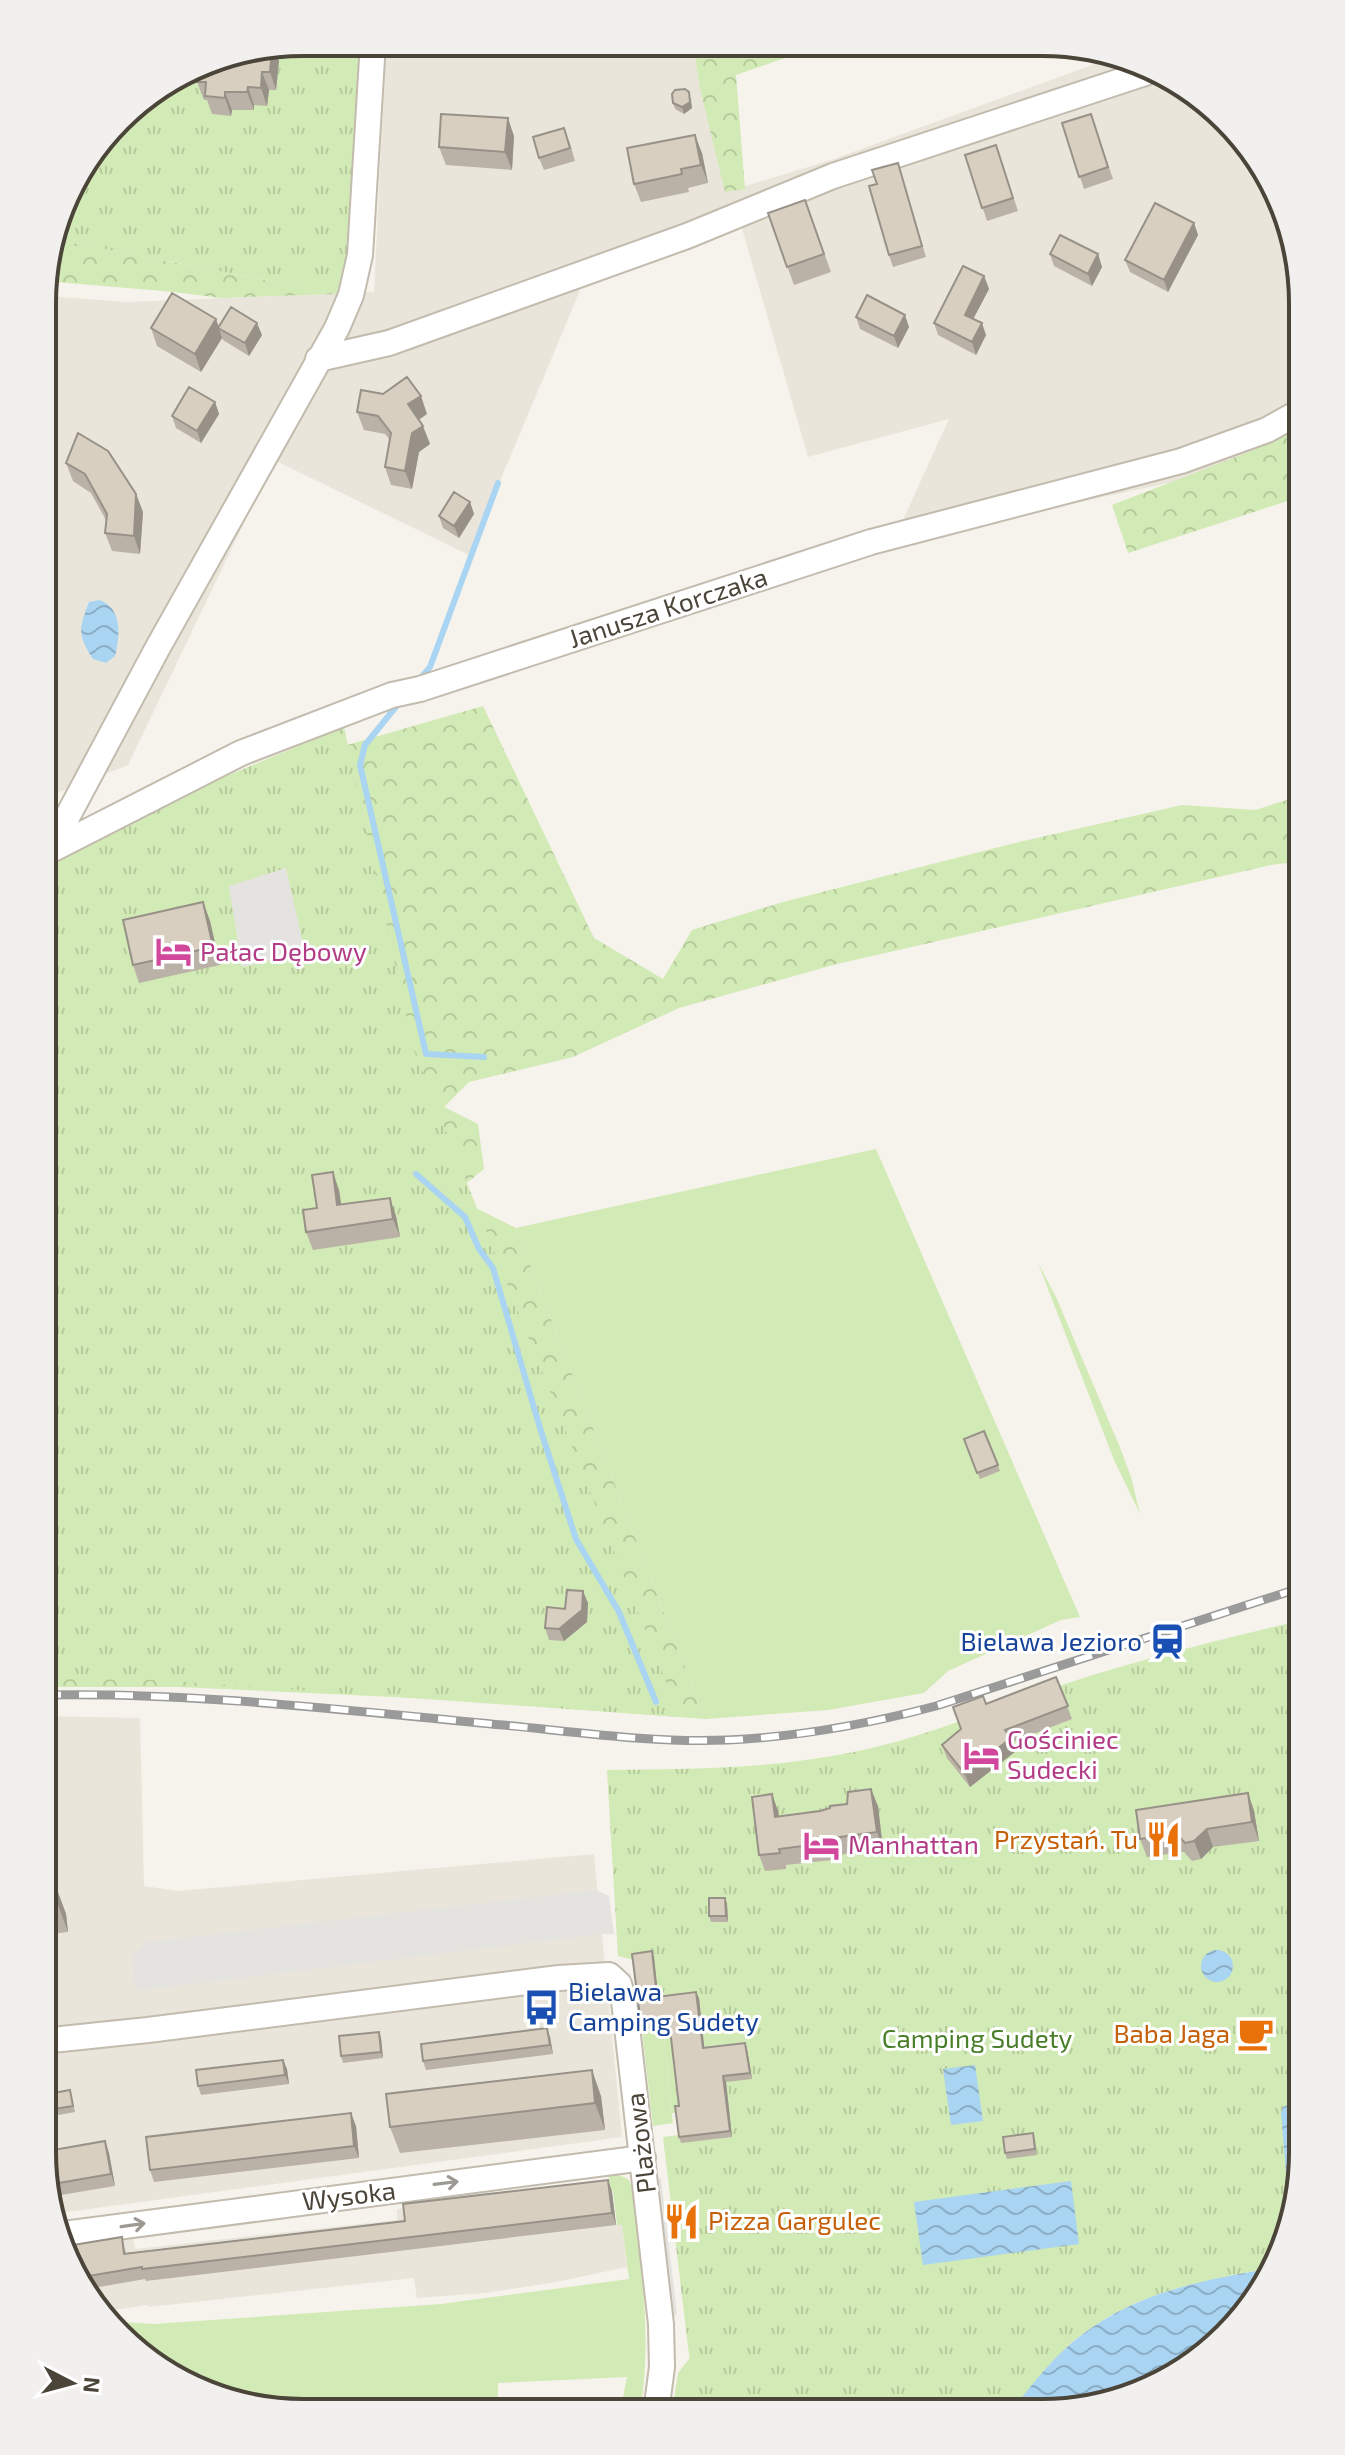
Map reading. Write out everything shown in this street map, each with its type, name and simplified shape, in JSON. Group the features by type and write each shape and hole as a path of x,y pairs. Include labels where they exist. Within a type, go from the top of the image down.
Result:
{"street":[{"name":"Janusza Korczaka","path":"56,838 337,328 351,295 360,255 372,56"},
{"path":"318,359 389,343 687,236 833,176 1138,75"},
{"name":"Janusza Korczaka","path":"56,850 241,753 392,695 420,689 871,542 1181,461 1267,430 1289,418"},
{"path":"72,808 113,818"},
{"name":"Plażowa","path":"56,2039 559,1978 609,1975 619,1984 624,2001 643,2158 662,2328 658,2399"},
{"name":"Wysoka","path":"70,2233 643,2158"}],"shaded area":[{"path":"385,56 695,56 726,192 831,160 1098,63 1151,81 1205,117 1228,140 1264,194 1276,223 1287,270 1289,453 1283,458 909,539 903,520 949,419 808,457 741,225 581,288 469,555 274,460 128,765 56,793 56,297 128,302 374,292"},
{"path":"286,868 305,952 242,967 229,886"},
{"path":"56,1716 140,1718 144,1886 178,1891 594,1854 622,2137 63,2212 56,2152"},
{"path":"596,1890 609,1896 614,1934 135,1991 133,1955 147,1942"},
{"path":"654,2174 661,2179 677,2313 671,2320"},
{"path":"609,2184 616,2224 622,2224 627,2267 485,2293 417,2298 414,2278 113,2310 76,2249 133,2239 135,2249 397,2220 397,2209"}],"green space":[{"path":"358,56 351,238 337,294 64,239 89,179 117,140 152,107 179,89 223,69 270,58"},
{"path":"695,56 791,56 736,75 745,189 725,192"},
{"path":"64,241 337,294 221,298 57,282"},
{"path":"1289,431 1289,501 1128,553 1112,505 1259,448"},
{"path":"483,706 594,938 663,979 692,930 783,902 1011,844 1182,805 1255,810 1289,799 1289,863 837,964 679,1008 573,1057 469,1082 444,1107 478,1124 484,1169 457,1191 476,1208 516,1228 705,1719 457,1700 179,1687 56,1687 56,1559 159,799"},
{"path":"344,727 413,1048 680,1717 159,1680 56,1679 56,847"},
{"path":"876,1149 1080,1617 1061,1620 948,1671 924,1693 828,1710 705,1719 516,1228"},
{"path":"1038,1263 1056,1297 1119,1445 1140,1514 1114,1460"},
{"name":"Camping Sudety","path":"1288,1624 1288,2169 1281,2216 1259,2270 1181,2287 1107,2318 1063,2351 1021,2399 685,2399 692,2380 663,2137 679,2135 677,2113 672,2113 663,2028 634,1960 618,1956 607,1770 762,1765 854,1752 933,1730 1122,1667"},
{"path":"663,2028 673,2123 653,2126 642,2030"},
{"path":"618,2168 619,2175 628,2179 632,2186 645,2327 642,2399 623,2399 627,2377 498,2383 498,2399 270,2397 239,2391 179,2366 152,2348 123,2322 154,2324 441,2304 629,2279 622,2225 617,2225 608,2169"},
{"path":"757,2347 728,2399 674,2399 678,2373 689,2359"}],"water":[{"path":"99,600 112,609 118,624 115,656 106,663 93,659 81,631 89,602"},
{"path":"1217,1950 1228,1955 1233,1966 1228,1977 1217,1982 1206,1977 1201,1966 1206,1955"},
{"path":"975,2065 983,2121 951,2125 943,2069"},
{"path":"1288,2105 1287,2180 1281,2113 1283,2107"},
{"path":"1071,2181 1079,2244 923,2265 914,2202"},
{"path":"1259,2271 1238,2303 1217,2327 1166,2366 1122,2386 1091,2394 1021,2399 1058,2355 1113,2315 1138,2302 1217,2278"}],"building":[{"path":"271,58 270,72 262,72 261,88 248,87 247,92 225,92 225,98 205,96 206,82 197,82 223,69"},
{"path":"685,89 689,92 690,102 682,107 673,103 675,90"},
{"path":"441,114 508,118 505,152 439,147"},
{"path":"1091,114 1108,167 1079,177 1062,123"},
{"path":"564,128 570,148 539,158 533,137"},
{"path":"695,135 701,165 681,169 682,174 634,184 627,148"},
{"path":"996,145 1013,198 982,208 965,155"},
{"path":"898,163 922,246 889,255 869,186 877,184 872,170"},
{"path":"805,200 824,254 787,267 768,213"},
{"path":"1155,203 1194,223 1164,280 1125,260"},
{"path":"1060,235 1098,254 1088,274 1050,254"},
{"path":"963,266 984,276 965,315 982,323 972,342 934,323"},
{"path":"172,293 216,319 195,354 151,328"},
{"path":"867,295 905,315 894,336 856,317"},
{"path":"231,307 257,323 245,343 218,328"},
{"path":"407,377 421,396 408,404 423,426 412,433 405,471 385,467 391,433 378,416 357,412 361,390 383,394"},
{"path":"189,387 215,402 197,431 172,416"},
{"path":"78,433 108,451 136,494 134,536 105,533 107,514 85,474 66,463"},
{"path":"454,492 470,502 454,526 439,516"},
{"path":"203,902 213,947 133,965 123,920"},
{"path":"333,1172 337,1205 390,1198 393,1219 306,1232 303,1210 317,1208 312,1175"},
{"path":"984,1431 998,1465 977,1473 964,1439"},
{"path":"567,1590 583,1591 582,1610 559,1629 545,1628 547,1607 565,1609"},
{"path":"1056,1677 1068,1706 1005,1730 1011,1738 965,1774 942,1745 961,1729 953,1707 983,1696 986,1704"},
{"path":"871,1789 877,1832 825,1839 826,1843 759,1855 752,1797 772,1794 775,1817 847,1804 848,1792"},
{"path":"1248,1793 1252,1822 1207,1829 1194,1841 1185,1843 1177,1834 1140,1839 1136,1810"},
{"path":"709,1898 725,1898 726,1916 709,1916"},
{"path":"652,1951 657,1997 696,1992 703,2048 745,2043 750,2073 723,2076 730,2131 679,2137 675,2106 679,2106 669,2021 641,2024 632,1954"},
{"path":"547,2028 550,2045 423,2061 421,2044"},
{"path":"379,2032 381,2052 341,2056 339,2036"},
{"path":"283,2060 285,2075 198,2086 196,2070"},
{"path":"592,2070 595,2103 390,2127 386,2094"},
{"path":"70,2090 73,2106 56,2109 56,2092"},
{"path":"351,2113 354,2146 150,2170 146,2137"},
{"path":"1033,2133 1035,2149 1005,2153 1003,2137"},
{"path":"105,2141 111,2174 58,2183 56,2150"},
{"path":"608,2180 612,2213 142,2267 90,2276 74,2245 122,2237 124,2254 405,2221 403,2204"}],"waterway":[{"path":"419,680 430,667 498,483"},
{"path":"399,703 365,745 360,765 426,1054 484,1057"},
{"path":"416,1174 465,1217 479,1249 493,1268 576,1539 619,1612 656,1702"}],"railway":[{"path":"56,1695 158,1696 273,1704 643,1738 699,1741 780,1736 833,1729 936,1706 1288,1592"}],"place":[{"name":"Pałac Dębowy","path":"174,952"},
{"name":"Bielawa Jezioro","path":"1168,1642"},
{"name":"Gościniec Sudecki","path":"981,1755"},
{"name":"Przystań. Tu","path":"1164,1840"},
{"name":"Manhattan","path":"822,1845"},
{"name":"Bielawa Camping Sudety","path":"542,2007"},
{"name":"Baba Jaga","path":"1256,2034"},
{"name":"Pizza Gargulec","path":"682,2221"}]}
